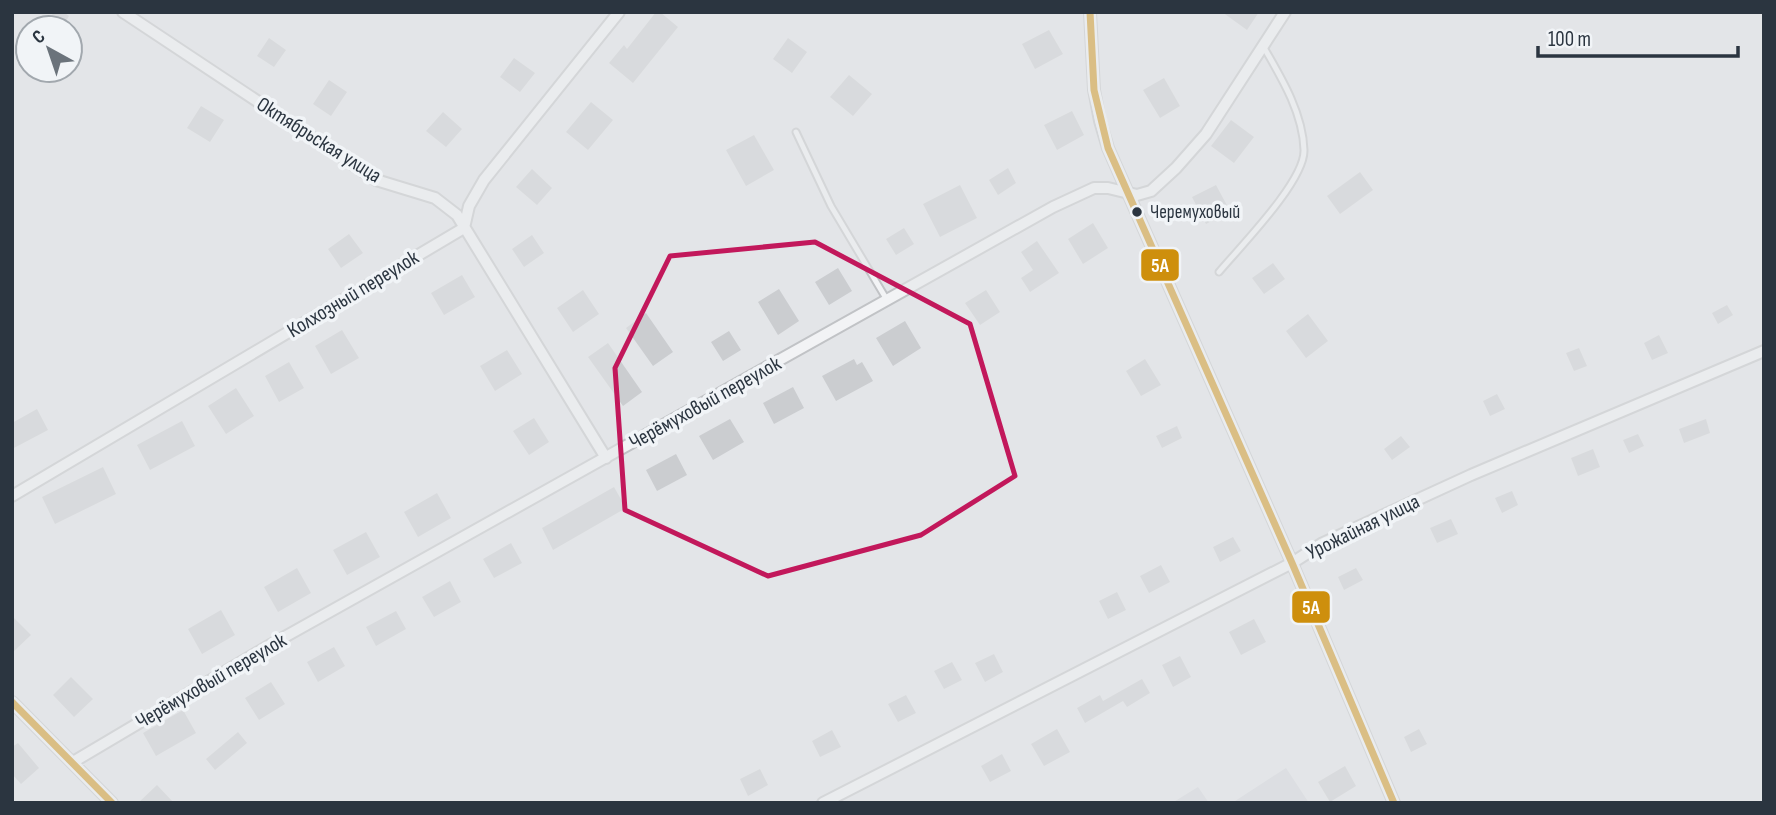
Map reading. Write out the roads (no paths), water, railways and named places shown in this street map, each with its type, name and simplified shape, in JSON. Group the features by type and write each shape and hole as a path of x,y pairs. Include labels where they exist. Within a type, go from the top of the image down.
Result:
{"street":[{"name":"Октябрьская улица","path":"123,12 376,180 435,198 447,205 457,215 606,458"},
{"path":"464,228 469,206 484,180 619,12"},
{"path":"1090,12 1094,90 1100,121 1127,192 1292,563 1394,803"},
{"name":"Черёмуховый переулок","path":"73,762 272,644 1076,195 1094,188 1108,188 1137,195 1151,191 1206,134 1285,12"},
{"name":"Колхозный переулок","path":"12,496 464,228"},
{"name":"Урожайная улица","path":"823,803 1292,563 1323,543 1471,475 1764,351"},
{"path":"12,702 112,803"}],"lane":[{"path":"1219,272 1290,188 1305,153 1301,125 1283,81 1263,46"},
{"path":"796,132 831,206 887,300"}],"place":[{"name":"Черемуховый","path":"1137,212"}]}
